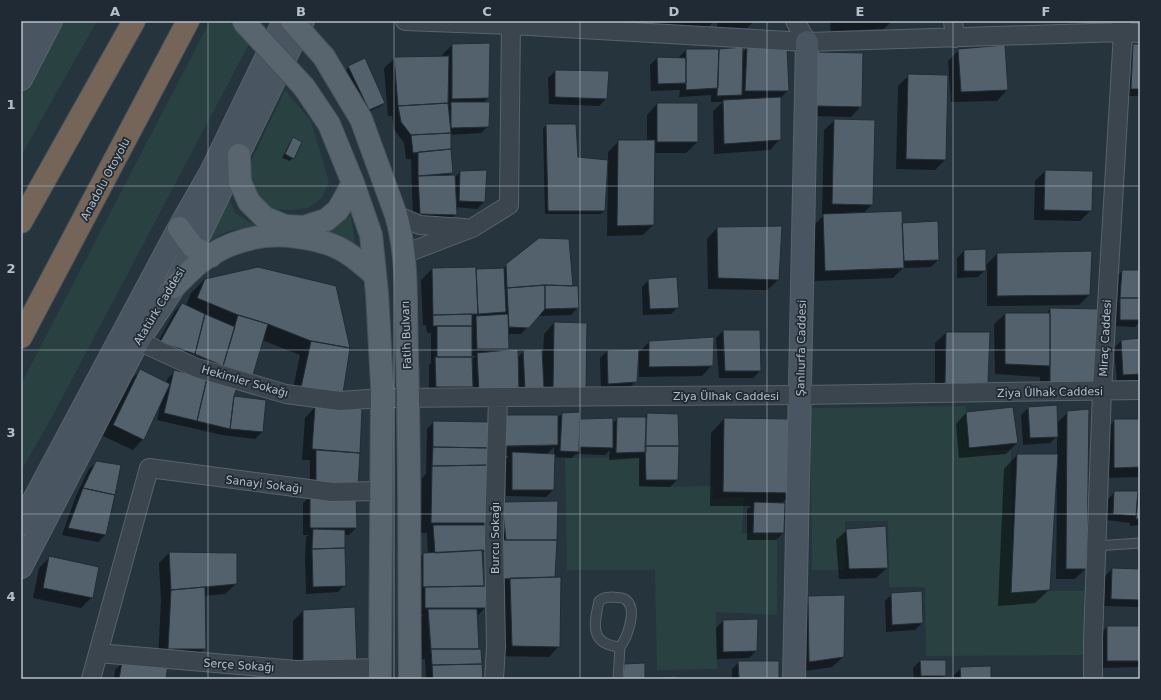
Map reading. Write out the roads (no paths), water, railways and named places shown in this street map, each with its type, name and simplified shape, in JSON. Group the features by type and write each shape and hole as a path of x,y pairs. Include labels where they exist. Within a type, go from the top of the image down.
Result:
{"highway":[{"path":"21,222 134,21"},
{"name":"Anadolu Otoyolu","path":"21,337 188,21"}],"main road":[{"path":"244,21 304,87 328,124 353,183 371,235 378,301 382,398 380,491 380,673"},
{"name":"Fatih Bulvarı","path":"292,21 324,57 361,119 400,229 404,254 408,397 410,679"},
{"path":"239,155 240,182 249,202 265,218 286,226 304,227 326,220 338,210 353,183"},
{"path":"179,228 202,251"},
{"path":"202,251 255,237 282,235 314,239 344,251 375,275"},
{"path":"174,287 199,263 202,251"}],"street":[{"path":"21,44 32,21"},
{"path":"21,79 51,21"},
{"name":"Atatürk Caddesi","path":"21,524 179,228 211,172 284,21"},
{"path":"202,251 239,155 303,21"},
{"path":"405,21 651,27 807,42 954,29 1128,29"},
{"path":"795,21 807,42"},
{"path":"404,254 472,228 509,206 511,23"},
{"name":"Miraç Caddesi","path":"1093,679 1093,639 1102,391 1128,29"},
{"name":"Şanlıurfa Caddesi","path":"794,679 807,42"},
{"path":"396,215 420,225 472,228"},
{"name":"Atatürk Caddesi","path":"21,567 138,341 174,287"},
{"name":"Hekimler Sokağı","path":"138,341 197,368 286,394 340,401 408,397"},
{"name":"Ziya Ülhak Caddesi","path":"408,397 800,395 1140,390"},
{"name":"Burcu Sokağı","path":"494,679 496,625 494,538 498,397"},
{"name":"Sanayi Sokağı","path":"98,653 149,468 332,492 380,491"},
{"path":"91,679 98,653"},
{"name":"Serçe Sokağı","path":"98,653 296,670 380,673"}],"lane":[{"path":"1096,546 1140,543"},
{"path":"618,679 620,647 623,644 631,626 629,605 628,601 624,598 603,598 599,601 595,622 597,635 601,642 608,646 620,647"}]}
